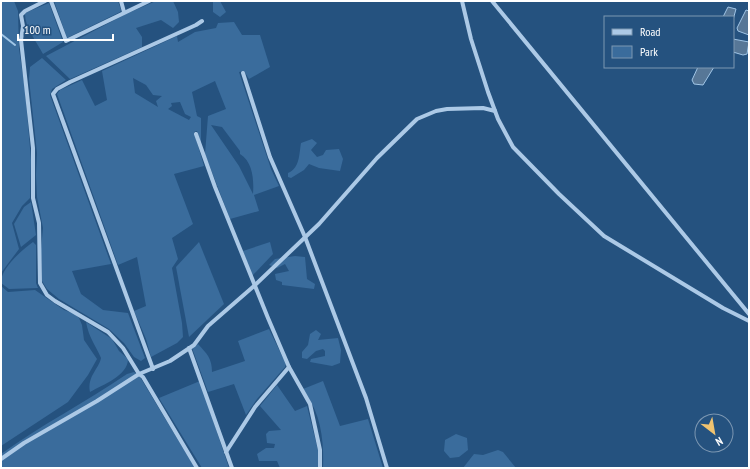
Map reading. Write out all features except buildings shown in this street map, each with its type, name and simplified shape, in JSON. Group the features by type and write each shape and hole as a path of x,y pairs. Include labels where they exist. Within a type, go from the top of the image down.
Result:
{"street":[{"path":"45,1 24,10 21,14 23,26 21,40 33,148 33,198 38,223 40,283 47,295 108,332 123,348 139,374 143,377 197,468"},
{"path":"51,1 66,41 149,1"},
{"path":"121,1 124,12"},
{"path":"462,1 471,39 495,111 513,147 558,194 604,236 716,304 749,321"},
{"path":"492,1 749,314"},
{"path":"153,369 53,94 57,89 70,82 202,21"},
{"path":"243,73 270,157 305,237 366,398 387,468"},
{"path":"1,459 24,443 97,401 139,374 170,361 194,345 208,326 222,312 254,286 340,203 377,158 417,119 436,111 447,109 483,108 495,111"},
{"path":"196,134 254,286 289,367 310,404 320,450 320,468"},
{"path":"189,348 232,468"},
{"path":"226,452 260,401 289,367"}],"green space":[{"path":"1,1 14,1 18,11 19,49 25,89 31,160 30,198 22,206 12,223 19,249 1,273"},
{"path":"54,1 118,1 121,10 120,12 67,38"},
{"path":"156,1 173,1 178,12 179,22 173,28 161,20 136,28 142,37 142,47 70,79 46,56 126,14"},
{"path":"213,1 220,1 226,12 220,17 213,12"},
{"path":"49,3 63,42 43,54 29,30 25,14"},
{"path":"234,22 242,35 260,35 270,67 249,79 244,71 239,72 271,169 279,186 254,195 259,211 230,219 205,154 208,116 226,109 215,81 192,92 197,116 201,118 201,143 197,131 194,132 204,166 174,174 193,224 172,238 178,259 172,268 182,323 183,337 177,343 151,357 146,339 134,311 146,306 137,257 118,265 57,94 60,90 82,80 95,106 107,100 102,71 177,36 178,42 195,32 216,28 218,23","holes":["133,78 146,85 153,95 162,96 156,101 158,107 135,93","180,102 185,114 191,117 189,120 168,109 172,106 171,103","211,125 222,127 240,151 240,154 248,162 253,177 253,194 239,166"]},
{"path":"42,58 66,80 52,89 50,95 111,264 72,271 81,294 103,310 128,313 145,358 141,361 134,357 124,343 109,329 59,299 47,289 42,281 41,250 43,228 37,197 37,153 29,79 30,67"},
{"path":"312,139 317,143 311,150 317,157 323,155 326,150 339,149 343,159 340,171 319,168 309,164 304,170 291,178 288,177 288,173 295,168 297,164 301,143"},
{"path":"31,202 36,235 21,247 14,224 24,207"},
{"path":"33,242 36,245 36,283 38,288 9,289 1,283 4,272 12,260"},
{"path":"199,242 224,304 189,337 176,267"},
{"path":"270,242 273,254 252,276 243,251"},
{"path":"295,256 305,257 307,279 315,284 314,289 282,285 282,282 276,280 275,274 289,271 285,264 277,268 269,265 275,259"},
{"path":"1,286 8,292 35,290 64,310 75,314 79,318 82,325 84,340 97,359 88,375 68,402 1,446"},
{"path":"86,322 112,339 119,351 128,359 127,365 119,375 90,392 90,381 101,358 90,337"},
{"path":"269,329 286,364 257,399 246,415 234,384 208,392 192,348 198,344 204,351 210,360 212,372 245,361 238,341"},
{"path":"316,330 321,334 318,340 338,338 341,350 340,363 332,366 310,362 311,359 325,356 325,351 323,349 316,351 307,359 302,358 302,352 308,345 310,334"},
{"path":"134,372 140,377 195,468 1,468 1,454 127,374"},
{"path":"200,381 229,468 202,468 159,398"},
{"path":"323,381 340,426 368,419 383,468 323,468 323,443 318,417 303,389"},
{"path":"277,385 295,411 307,406 318,450 318,468 280,468 277,461 259,461 257,454 266,448 274,448 275,444 267,443 266,434 269,431 281,430 260,406"},
{"path":"456,434 467,438 468,450 459,457 450,458 444,451 445,440"},
{"path":"498,450 503,452 516,468 463,468 474,454 483,455"}],"shaded area":[{"path":"728,7 736,9 734,16 724,16"},
{"path":"746,10 749,11 749,35 738,31 737,28"},
{"path":"734,39 749,42 747,54 743,55 734,52"},
{"path":"698,68 713,68 703,85 694,84 692,80"}],"waterway":[{"path":"1,34 15,45"}]}
